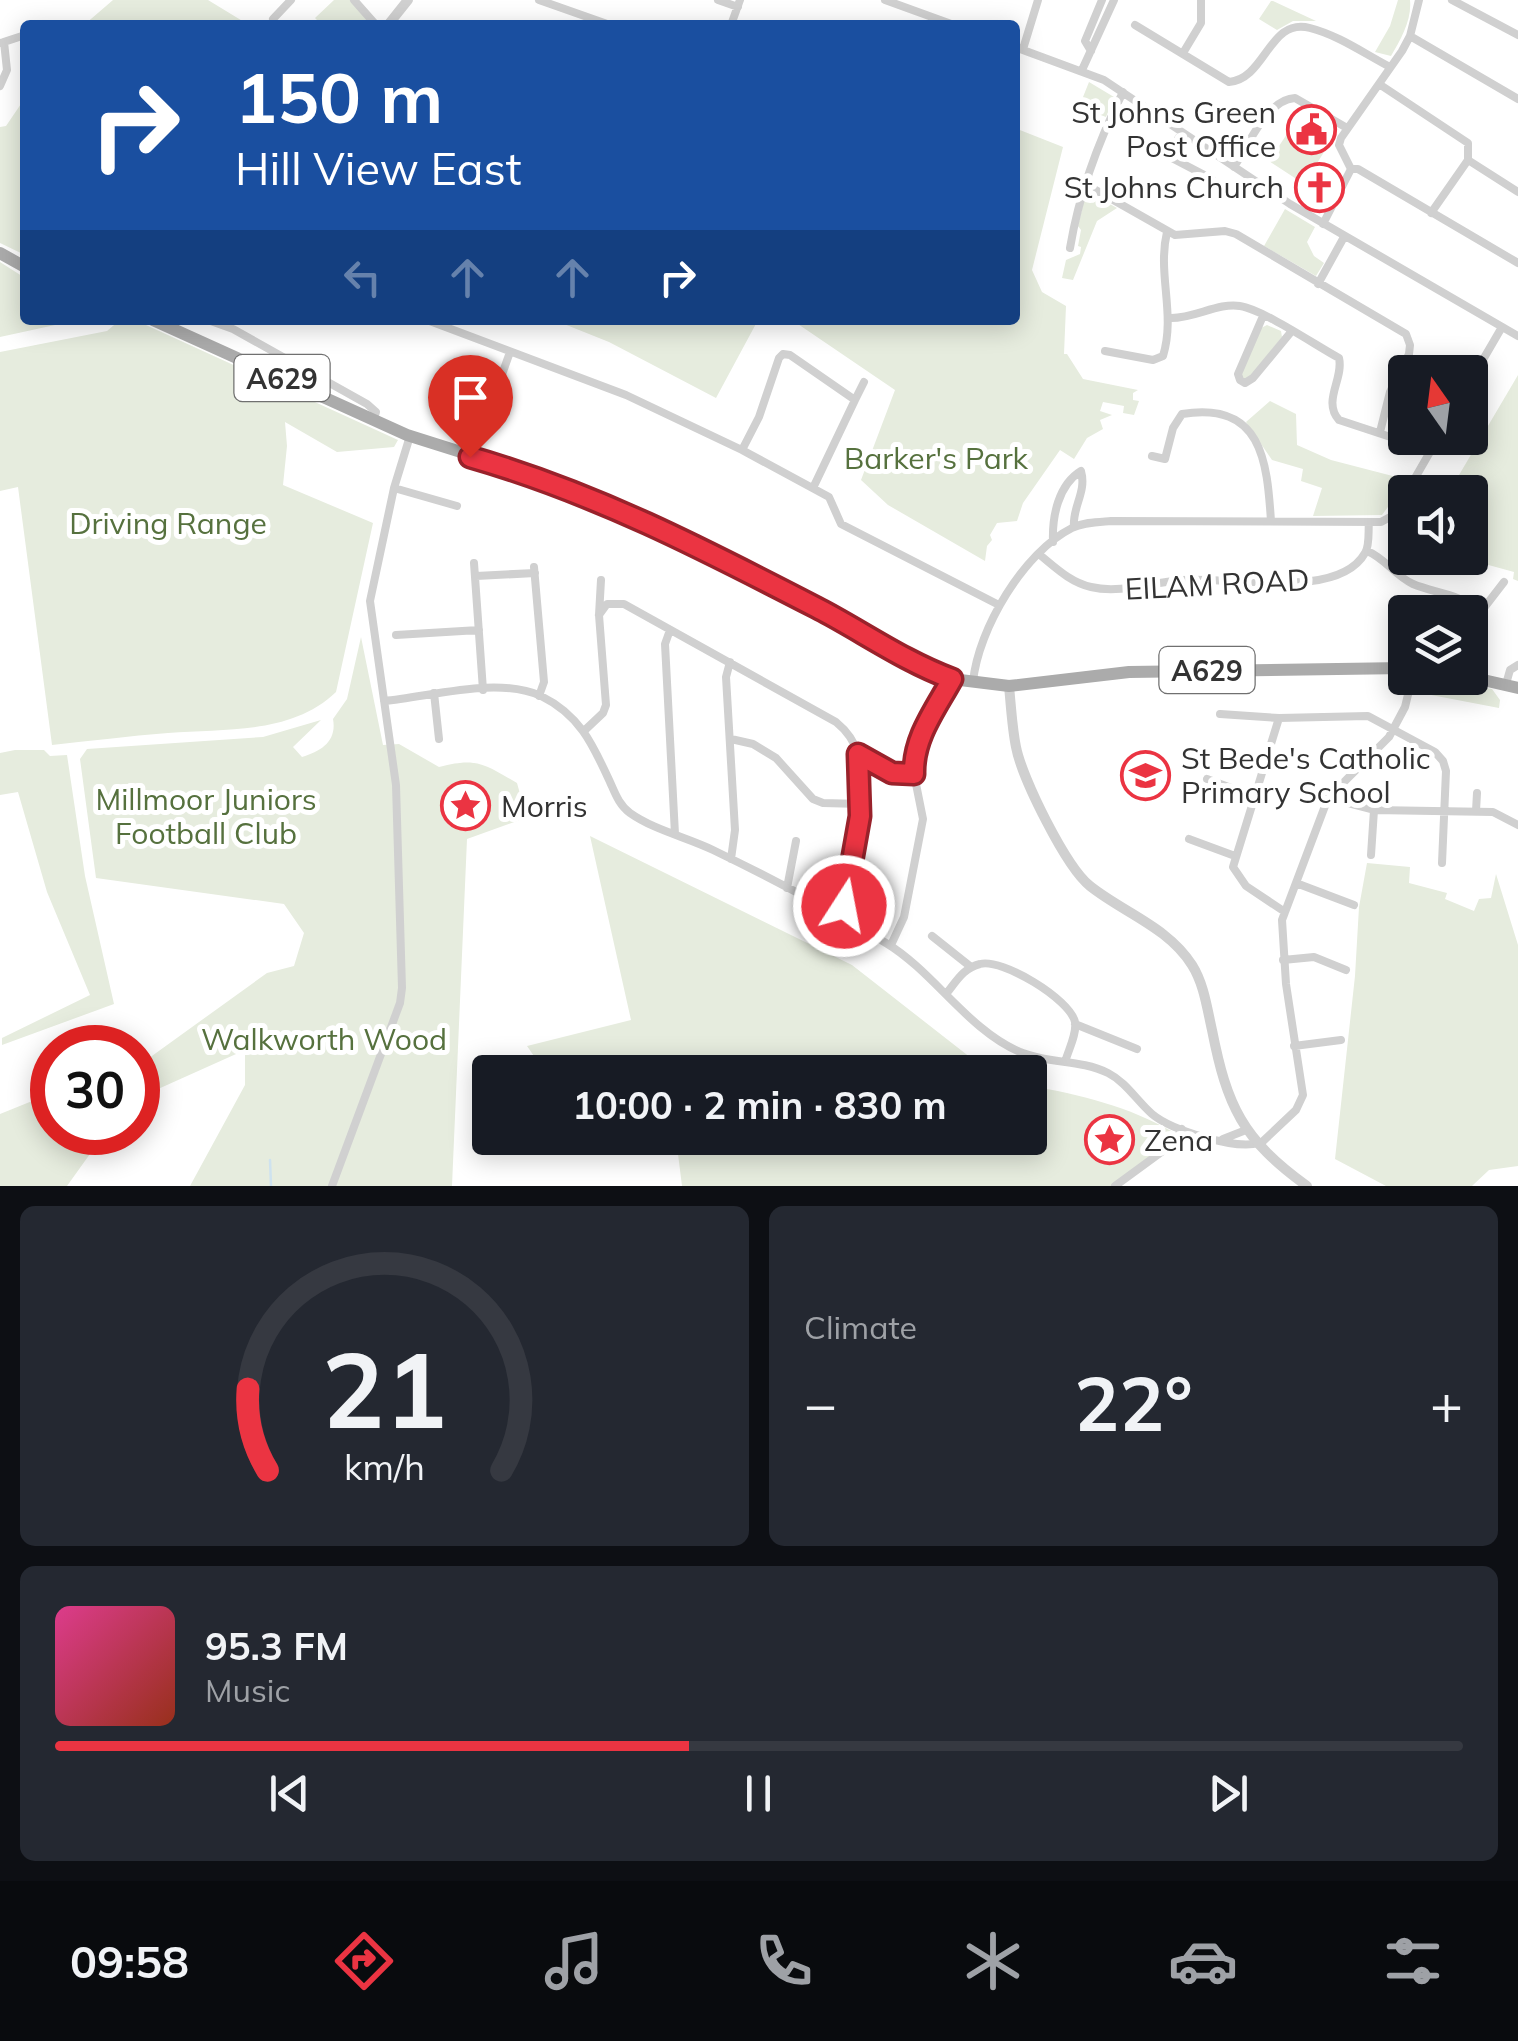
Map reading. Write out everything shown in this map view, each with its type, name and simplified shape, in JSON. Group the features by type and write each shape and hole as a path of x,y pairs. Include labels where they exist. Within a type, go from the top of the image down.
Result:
{"main road":[{"name":"A629","path":"165,325 410,436 610,504 828,614 908,660 952,679 1009,686 1148,671 1388,668"}],"street":[{"path":"274,19 291,0"},
{"path":"354,0 372,20"},
{"path":"364,10 374,0"},
{"path":"392,20 408,0"},
{"path":"539,0 596,20"},
{"path":"718,0 739,3"},
{"path":"885,0 940,20"},
{"path":"1020,45 1038,0"},
{"path":"1090,51 1084,40 1102,0"},
{"path":"1082,70 1114,0"},
{"path":"1183,54 1201,23 1200,0"},
{"path":"1351,169 1339,145 1410,36 1419,0"},
{"path":"1452,0 1518,35"},
{"path":"1135,25 1222,80 1239,81 1252,73 1280,34 1301,27 1324,34 1390,67"},
{"path":"1410,36 1518,99"},
{"path":"0,86 7,70 2,42"},
{"path":"1020,48 1082,70 1123,92 1324,224 1518,336"},
{"path":"1380,84 1468,143 1468,160 1431,212"},
{"path":"1070,248 1086,184 1123,92"},
{"path":"1234,167 1270,111 1285,98 1294,98 1347,128"},
{"path":"1182,132 1168,156 1212,179"},
{"path":"1468,160 1518,192"},
{"path":"1351,169 1358,169 1518,264"},
{"path":"1324,224 1351,169"},
{"path":"1086,184 1175,235 1225,231 1236,234 1406,334 1409,354 1390,392 1380,432"},
{"path":"1105,351 1154,360 1163,356 1170,318 1162,255 1168,232"},
{"path":"1318,284 1344,236"},
{"path":"1170,318 1238,305 1263,316 1339,358 1342,366 1332,402 1333,412 1340,420 1388,435"},
{"path":"1263,316 1238,374 1240,380 1253,378 1291,332"},
{"path":"222,325 366,404 376,412 374,420"},
{"path":"441,325 626,395 742,450 830,496 841,524 857,534 997,604"},
{"path":"1486,355 1502,327"},
{"path":"472,458 510,352"},
{"path":"742,450 759,417 778,358 783,354 855,400"},
{"path":"813,488 864,382"},
{"path":"1152,456 1165,459 1173,428 1182,414 1204,410 1241,423 1266,462 1272,521"},
{"path":"332,1186 400,1003 402,988 396,785 370,601 394,488 410,436"},
{"path":"1052,542 1052,513 1072,478 1081,471 1084,481 1073,514 1074,527"},
{"path":"394,488 457,506"},
{"path":"973,684 975,662 997,604 1052,542 1074,527 1111,522 1382,522 1388,518"},
{"path":"1369,522 1366,552 1378,556 1407,581 1451,595"},
{"name":"EILAM ROAD","path":"1040,554 1074,582 1115,589 1184,580 1307,582 1346,570 1366,552"},
{"path":"474,562 483,690"},
{"path":"476,576 535,570 544,682 540,696"},
{"path":"586,730 606,705 600,580"},
{"path":"1488,601 1504,582"},
{"path":"599,615 606,604 624,604 836,722 848,733 858,754 861,804 840,916"},
{"path":"396,635 479,630"},
{"path":"670,630 666,644 676,834"},
{"path":"730,662 726,677 736,830 732,859"},
{"path":"1512,686 1510,670 1518,665"},
{"path":"890,946 904,918 923,819 913,760 920,736 952,679"},
{"path":"1009,686 1020,761 1071,865 1094,889 1162,933 1191,963 1206,999 1226,1094 1246,1130 1307,1186"},
{"path":"384,701 502,688 540,696 586,730 625,809 732,859 890,946 1017,1051 1066,1059 1114,1076 1160,1120 1243,1146 1260,1144 1302,1101 1281,930 1285,912 1328,798 1394,730 1408,695"},
{"path":"434,693 439,739"},
{"path":"1220,714 1280,718 1368,716 1435,752 1443,761 1442,863"},
{"path":"1280,718 1233,867 1239,880 1285,912"},
{"path":"730,739 753,744 776,758 812,798 824,803 861,804"},
{"path":"858,754 892,773 914,774"},
{"path":"1207,779 1253,796"},
{"path":"1476,811 1477,794"},
{"path":"1328,798 1374,810 1500,814 1518,826"},
{"path":"1371,855 1374,810"},
{"path":"1189,838 1235,856"},
{"path":"788,888 796,841"},
{"path":"1296,883 1354,905"},
{"path":"936,937 971,967"},
{"path":"1284,960 1314,957 1346,970"},
{"path":"946,994 971,967 987,962 1009,968 1067,1008 1075,1024 1066,1059"},
{"path":"1075,1024 1136,1049"},
{"path":"1124,1044 1129,1033"},
{"path":"1294,1046 1340,1040"},
{"path":"1115,1186 1171,1145 1182,1129"},
{"path":"1219,1140 1246,1130"}],"green space":[{"path":"113,0 208,0 241,20 90,20"},
{"path":"334,0 351,0 369,20 317,20"},
{"path":"1398,0 1410,0 1402,36 1391,56 1375,52 1390,26"},
{"path":"1271,1 1316,21 1293,21 1277,30 1259,19"},
{"path":"1089,82 1114,97 1106,117 1079,107"},
{"path":"20,105 20,253 0,243 0,127 6,126"},
{"name":"Barker's Park","path":"1020,130 1063,147 1032,270 1042,292 1066,306 1064,354 1083,379 1138,390 1133,393 1133,400 1139,401 1134,415 1123,413 1124,406 1103,402 1100,411 1112,415 1100,420 1103,429 1087,438 1074,459 1060,450 1023,503 1017,521 997,523 990,535 985,561 888,505 861,480 895,390 799,325 1020,325"},
{"path":"1287,134 1324,152 1306,181 1301,182 1269,161"},
{"path":"1092,194 1117,208 1097,221 1073,280 1062,278 1066,260 1080,254 1078,226 1085,196"},
{"path":"1285,209 1315,227 1307,242 1314,256 1324,263 1316,276 1264,246"},
{"path":"0,262 20,275 20,325 55,325 0,337"},
{"name":"Driving Range","path":"114,325 146,325 398,440 394,447 337,452 285,422 283,485 373,523 336,692 318,706 299,716 257,727 52,745 18,487 0,491 0,352 107,331"},
{"path":"566,325 755,325 716,398 609,342"},
{"path":"1267,325 1281,331 1282,337 1249,379 1244,379 1241,375 1261,328"},
{"path":"1518,375 1518,581 1513,579 1514,572 1488,565 1488,475 1459,475 1471,455 1488,455 1488,426"},
{"path":"1270,401 1296,414 1297,445 1331,460 1389,475 1388,507 1382,515 1313,516 1322,488 1301,481 1303,469 1272,460 1246,422"},
{"path":"361,637 383,745 399,744 439,767 472,763 488,767 517,783 522,801 542,812 467,839 452,1186 190,1186 245,1085 245,1050 160,1088 160,1050 267,973 294,966 304,933 284,904 96,878 80,759 87,749 263,737 321,720 293,747 302,757 322,748 330,739 333,719 347,699"},
{"path":"1488,688 1492,689 1500,700 1499,708 1431,695 1488,695"},
{"path":"44,750 50,756 67,755 85,876 114,1004 57,1025 30,1025 30,1035 2,1045 2,1038 90,995 47,892 18,792 0,795 0,753"},
{"path":"590,836 852,965 967,1055 533,1055 527,1046 631,1020"},
{"path":"1367,863 1410,867 1409,883 1447,893 1445,899 1474,911 1479,899 1491,898 1496,874 1518,945 1518,1166 1489,1170 1472,1186 1386,1186 1335,1159 1359,907"},
{"path":"1047,1089 1104,1103 1173,1132 1164,1150 1115,1186 682,1186 678,1155 1047,1155"},
{"path":"30,1102 30,1155 89,1155 67,1186 0,1186 0,1114"}],"waterway":[{"path":"270,1160 271,1186"}],"place":[{"name":"St Johns Green Post Office","path":"1311,129"},
{"name":"St Johns Church","path":"1319,187"},
{"name":"St Bede's Catholic Primary School","path":"1146,775"},
{"name":"Morris","path":"466,806"},
{"name":"Zena","path":"1109,1140"}],"route":[{"path":"470,457 610,504 828,614 908,660 952,679 916,746 914,774 900,776 858,754 860,816 844,906"}],"park label":[{"name":"Millmoor Juniors Football Club","path":"206,816"},
{"name":"Walkworth Wood","path":"324,1039"}]}
